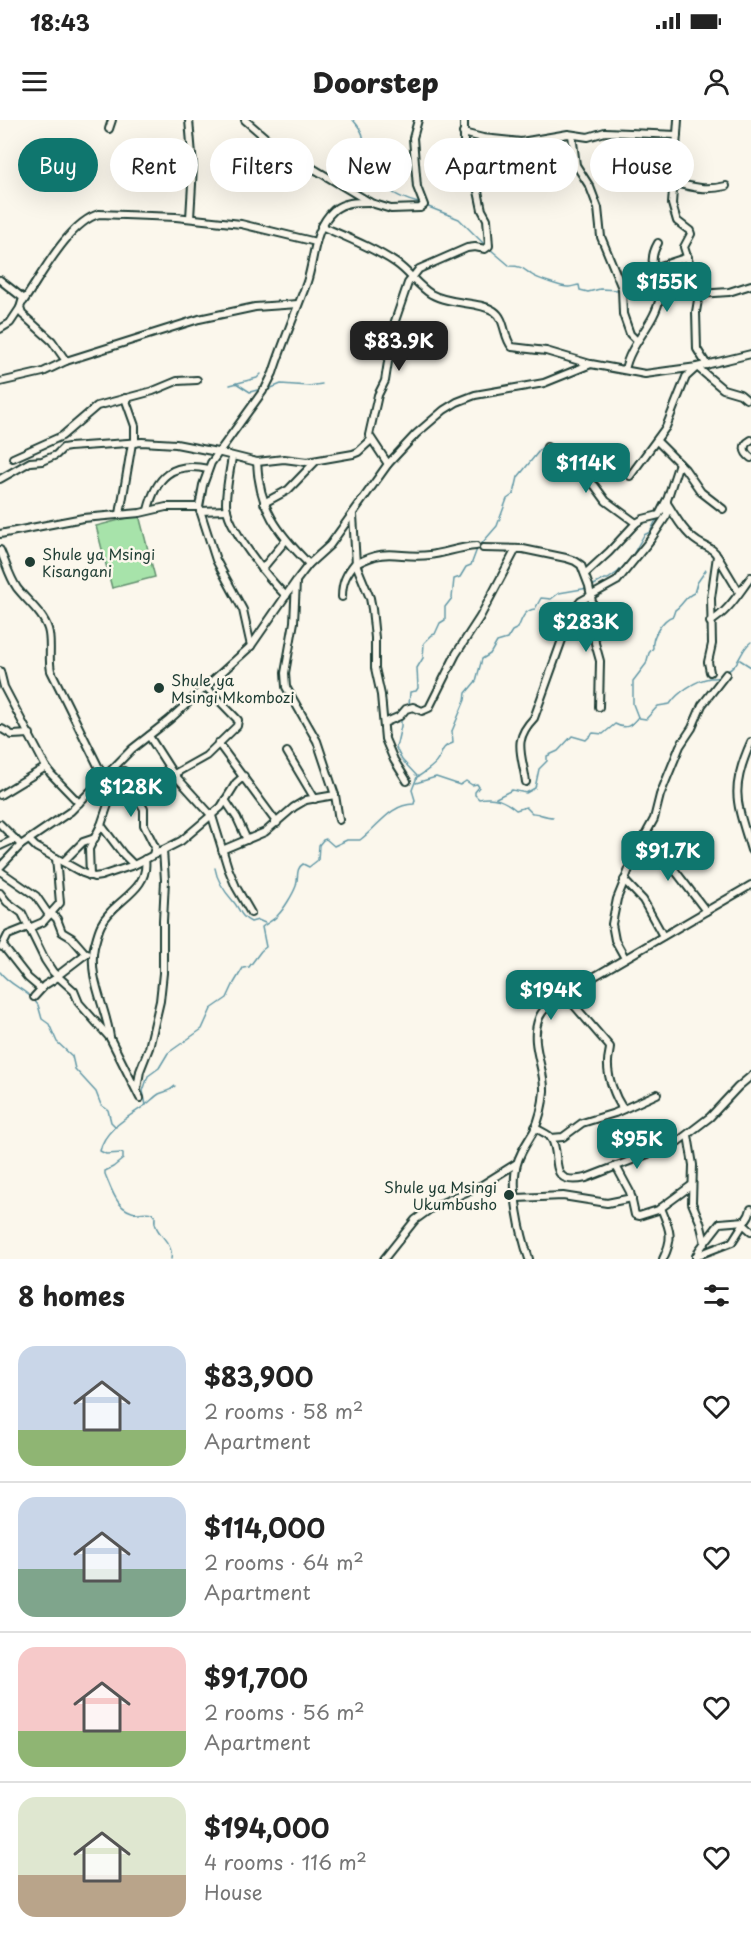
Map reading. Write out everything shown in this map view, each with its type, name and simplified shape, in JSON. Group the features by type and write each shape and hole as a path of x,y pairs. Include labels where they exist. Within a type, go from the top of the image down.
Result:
{"street":[{"path":"109,129 112,120"},
{"path":"189,120 193,166 190,218"},
{"path":"245,120 274,145 354,193 391,209 420,208 424,205 417,187 413,138 418,120"},
{"path":"388,464 369,435 378,395 385,381 394,324 405,289 411,277 427,265 467,248 485,249 489,246 487,219 464,160 464,120"},
{"path":"677,138 678,120"},
{"path":"463,133 483,138 521,142 572,135 583,137 605,132 677,135"},
{"path":"572,135 576,165 590,187 598,208 601,237 622,288 623,314 630,334 637,341"},
{"path":"694,188 713,189 726,186"},
{"path":"673,192 674,215 677,222 691,234 684,248 699,294 696,312 697,349 707,365"},
{"path":"351,202 354,193"},
{"path":"251,646 243,610 216,560 199,509 208,469 265,389 273,373 308,280 321,225 335,209 351,202 371,202"},
{"path":"0,329 10,323 64,243 77,227 91,216 112,213 190,218 241,224 316,242"},
{"path":"321,225 394,262 430,294 496,312 501,318 512,347 546,351 591,364 645,374 697,367 751,354"},
{"path":"625,370 637,341 654,314 660,297 661,288 651,261 658,243"},
{"path":"654,268 688,257"},
{"path":"0,280 23,298 22,314 52,341 66,361"},
{"path":"699,294 729,292 751,285"},
{"path":"0,381 43,372 66,361 224,313 255,307 298,304"},
{"path":"86,954 72,938 62,932 57,919 36,896 0,869 21,845 80,803 132,749 251,646 309,564 330,545 388,464 421,430 457,402 475,395 556,380 591,364"},
{"path":"697,367 723,389 740,393 746,399"},
{"path":"630,476 666,428 686,377 697,367"},
{"path":"13,458 62,436 93,407 153,391 177,381 196,380"},
{"path":"120,514 134,443 135,426 125,398"},
{"path":"0,479 30,462 42,461 56,455 63,448 134,443 176,444 257,462 284,459 307,462 358,452 371,440"},
{"path":"751,440 744,448 751,458"},
{"path":"657,441 679,463 701,492 723,509"},
{"path":"547,447 561,456 595,486 606,501 636,523"},
{"path":"232,457 226,510 234,527 262,569 286,596"},
{"path":"264,503 288,490 316,461"},
{"path":"257,462 259,488 268,514 286,540 309,564"},
{"path":"526,782 520,752 521,736 534,718 574,608 581,601 624,575 664,519 679,463"},
{"path":"148,510 153,494 166,474 180,467 208,469"},
{"path":"585,574 636,523 657,516 667,501"},
{"path":"667,501 696,542 714,551 739,592"},
{"path":"0,534 83,518 166,507 226,510"},
{"path":"353,514 356,563 370,598 375,638 375,668 381,695 385,739 406,781"},
{"path":"262,569 286,540"},
{"path":"342,597 342,583 356,563 384,553 429,555 479,547 516,549 575,561 581,565 585,574 590,596 600,661 599,707"},
{"path":"384,723 400,716 406,709 413,707 422,711 429,708 456,654 480,617 516,549"},
{"path":"0,550 5,566 17,587 45,622 49,636 51,670 104,778"},
{"path":"710,672 708,662 712,644 710,622 712,584 717,556"},
{"path":"710,622 719,617 751,578"},
{"path":"296,581 294,622 285,680 292,699 317,741 335,795 339,820"},
{"path":"0,671 4,687 46,766 80,803"},
{"path":"625,958 615,940 612,924 616,899 636,852 654,819 660,795 680,746 692,728 702,705 726,674"},
{"path":"174,774 206,756 237,726 238,720 206,687"},
{"path":"0,729 12,735 30,734"},
{"path":"149,736 174,774 212,816 236,887 251,913"},
{"path":"751,742 736,792 751,850"},
{"path":"218,743 277,822"},
{"path":"287,752 315,799"},
{"path":"0,795 46,766"},
{"path":"90,876 88,851 124,771"},
{"path":"29,840 36,847 90,876 101,876 134,865 181,841 212,816 236,783 244,776"},
{"path":"117,784 144,809 144,825 154,847 153,855"},
{"path":"222,850 265,832 294,807 306,800 335,795"},
{"path":"225,800 237,818 247,840"},
{"path":"0,824 21,845"},
{"path":"101,825 134,865"},
{"path":"63,862 83,842 95,838"},
{"path":"645,838 666,859 706,911"},
{"path":"0,846 15,839"},
{"path":"137,1091 140,1071 160,1001 163,973 165,880 163,850"},
{"path":"41,989 1,948 9,934 39,925 60,903 56,858"},
{"path":"140,1098 110,1038 93,975 95,946 102,922 140,886 146,871 145,860"},
{"path":"624,880 643,900 663,936"},
{"path":"529,1259 523,1239 515,1177 517,1162 540,1113 544,1086 537,1056 536,1033 539,1017 566,993 751,885"},
{"path":"0,893 7,902 22,913 45,960 110,1038"},
{"path":"34,997 95,946"},
{"path":"566,993 610,1047 608,1063 611,1081 616,1097 624,1109"},
{"path":"535,1127 551,1138 556,1151 556,1168 561,1175 580,1179 662,1150 688,1135 710,1117 751,1076"},
{"path":"551,1138 563,1137 582,1123 624,1109 657,1094"},
{"path":"688,1135 693,1158 693,1209 700,1222 705,1243"},
{"path":"384,1259 415,1220 433,1207 482,1185 517,1162"},
{"path":"616,1166 632,1197 635,1213 638,1216 644,1216 661,1208 692,1185"},
{"path":"517,1198 563,1196 607,1203 632,1197"},
{"path":"661,1208 671,1240 663,1259"},
{"path":"696,1258 720,1223 748,1217"},
{"path":"748,1217 751,1231"},
{"path":"696,1258 728,1245 748,1217"}],"green space":[{"path":"139,515 155,577 112,588 96,526"}],"waterway":[{"path":"353,120 359,127 363,138 361,153 378,180 400,197 422,204"},
{"path":"426,206 459,219 486,246"},
{"path":"490,249 510,266 520,267 556,284 566,287 579,285 580,290 588,292 600,289 619,290"},
{"path":"230,385 257,378 261,374"},
{"path":"236,383 250,392 261,389"},
{"path":"269,389 281,384 309,386 322,384"},
{"path":"409,706 410,692 418,688 417,668 423,658 424,643 435,634 440,623 445,620 445,607 452,598 454,579 460,577 466,567 471,565 477,549 497,526 507,499 514,494 518,477 543,446"},
{"path":"592,586 618,572 631,558 644,535 650,532 655,522 662,517 663,512"},
{"path":"638,717 633,704 633,681 646,664 658,629 673,616 675,610 686,598 694,593 697,583 706,570"},
{"path":"146,1105 143,1091 148,1076 159,1068 168,1053 202,1029 211,1009 227,998 243,968 249,967 266,947 262,927 283,909 296,886 301,866 303,864 309,867 318,860 319,845 323,840 326,839 334,846 347,840 360,840 391,812 414,804 412,790 417,777 433,765 444,749 453,743 452,731 466,693 476,681 482,659 490,654 497,642 507,639 512,631 518,628 524,616 528,611 535,609 541,598 551,599 559,593 588,588"},
{"path":"726,672 734,666 751,642"},
{"path":"740,660 751,667"},
{"path":"639,718 646,719 658,706 670,704 693,684 705,679 720,677"},
{"path":"408,711 401,721 396,748 402,760 417,776"},
{"path":"496,798 512,790 526,793 535,788 539,769 547,761 547,756 558,751 572,736 586,740 593,733 603,734 615,724 622,727 628,726 638,717"},
{"path":"416,783 436,777 460,785 466,781 472,785 477,784 479,787 475,795 479,799 503,801 516,810 526,807 532,813 553,817"},
{"path":"215,868 222,886 240,913 251,922 258,920 265,923"},
{"path":"0,972 31,997"},
{"path":"34,1000 42,1019 49,1024 57,1042 72,1056 75,1069 96,1092 101,1105 108,1110 111,1122 116,1127"},
{"path":"171,1259 170,1247 157,1228 152,1213 131,1212 125,1209 113,1193 105,1171 123,1159 123,1153 106,1154 100,1151 102,1143 111,1130 157,1095 175,1086"}],"place":[{"name":"Shule ya Msingi Kisangani","path":"30,562"},
{"name":"Shule ya Msingi Mkombozi","path":"159,688"},
{"name":"Shule ya Msingi Ukumbusho","path":"509,1195"}]}
